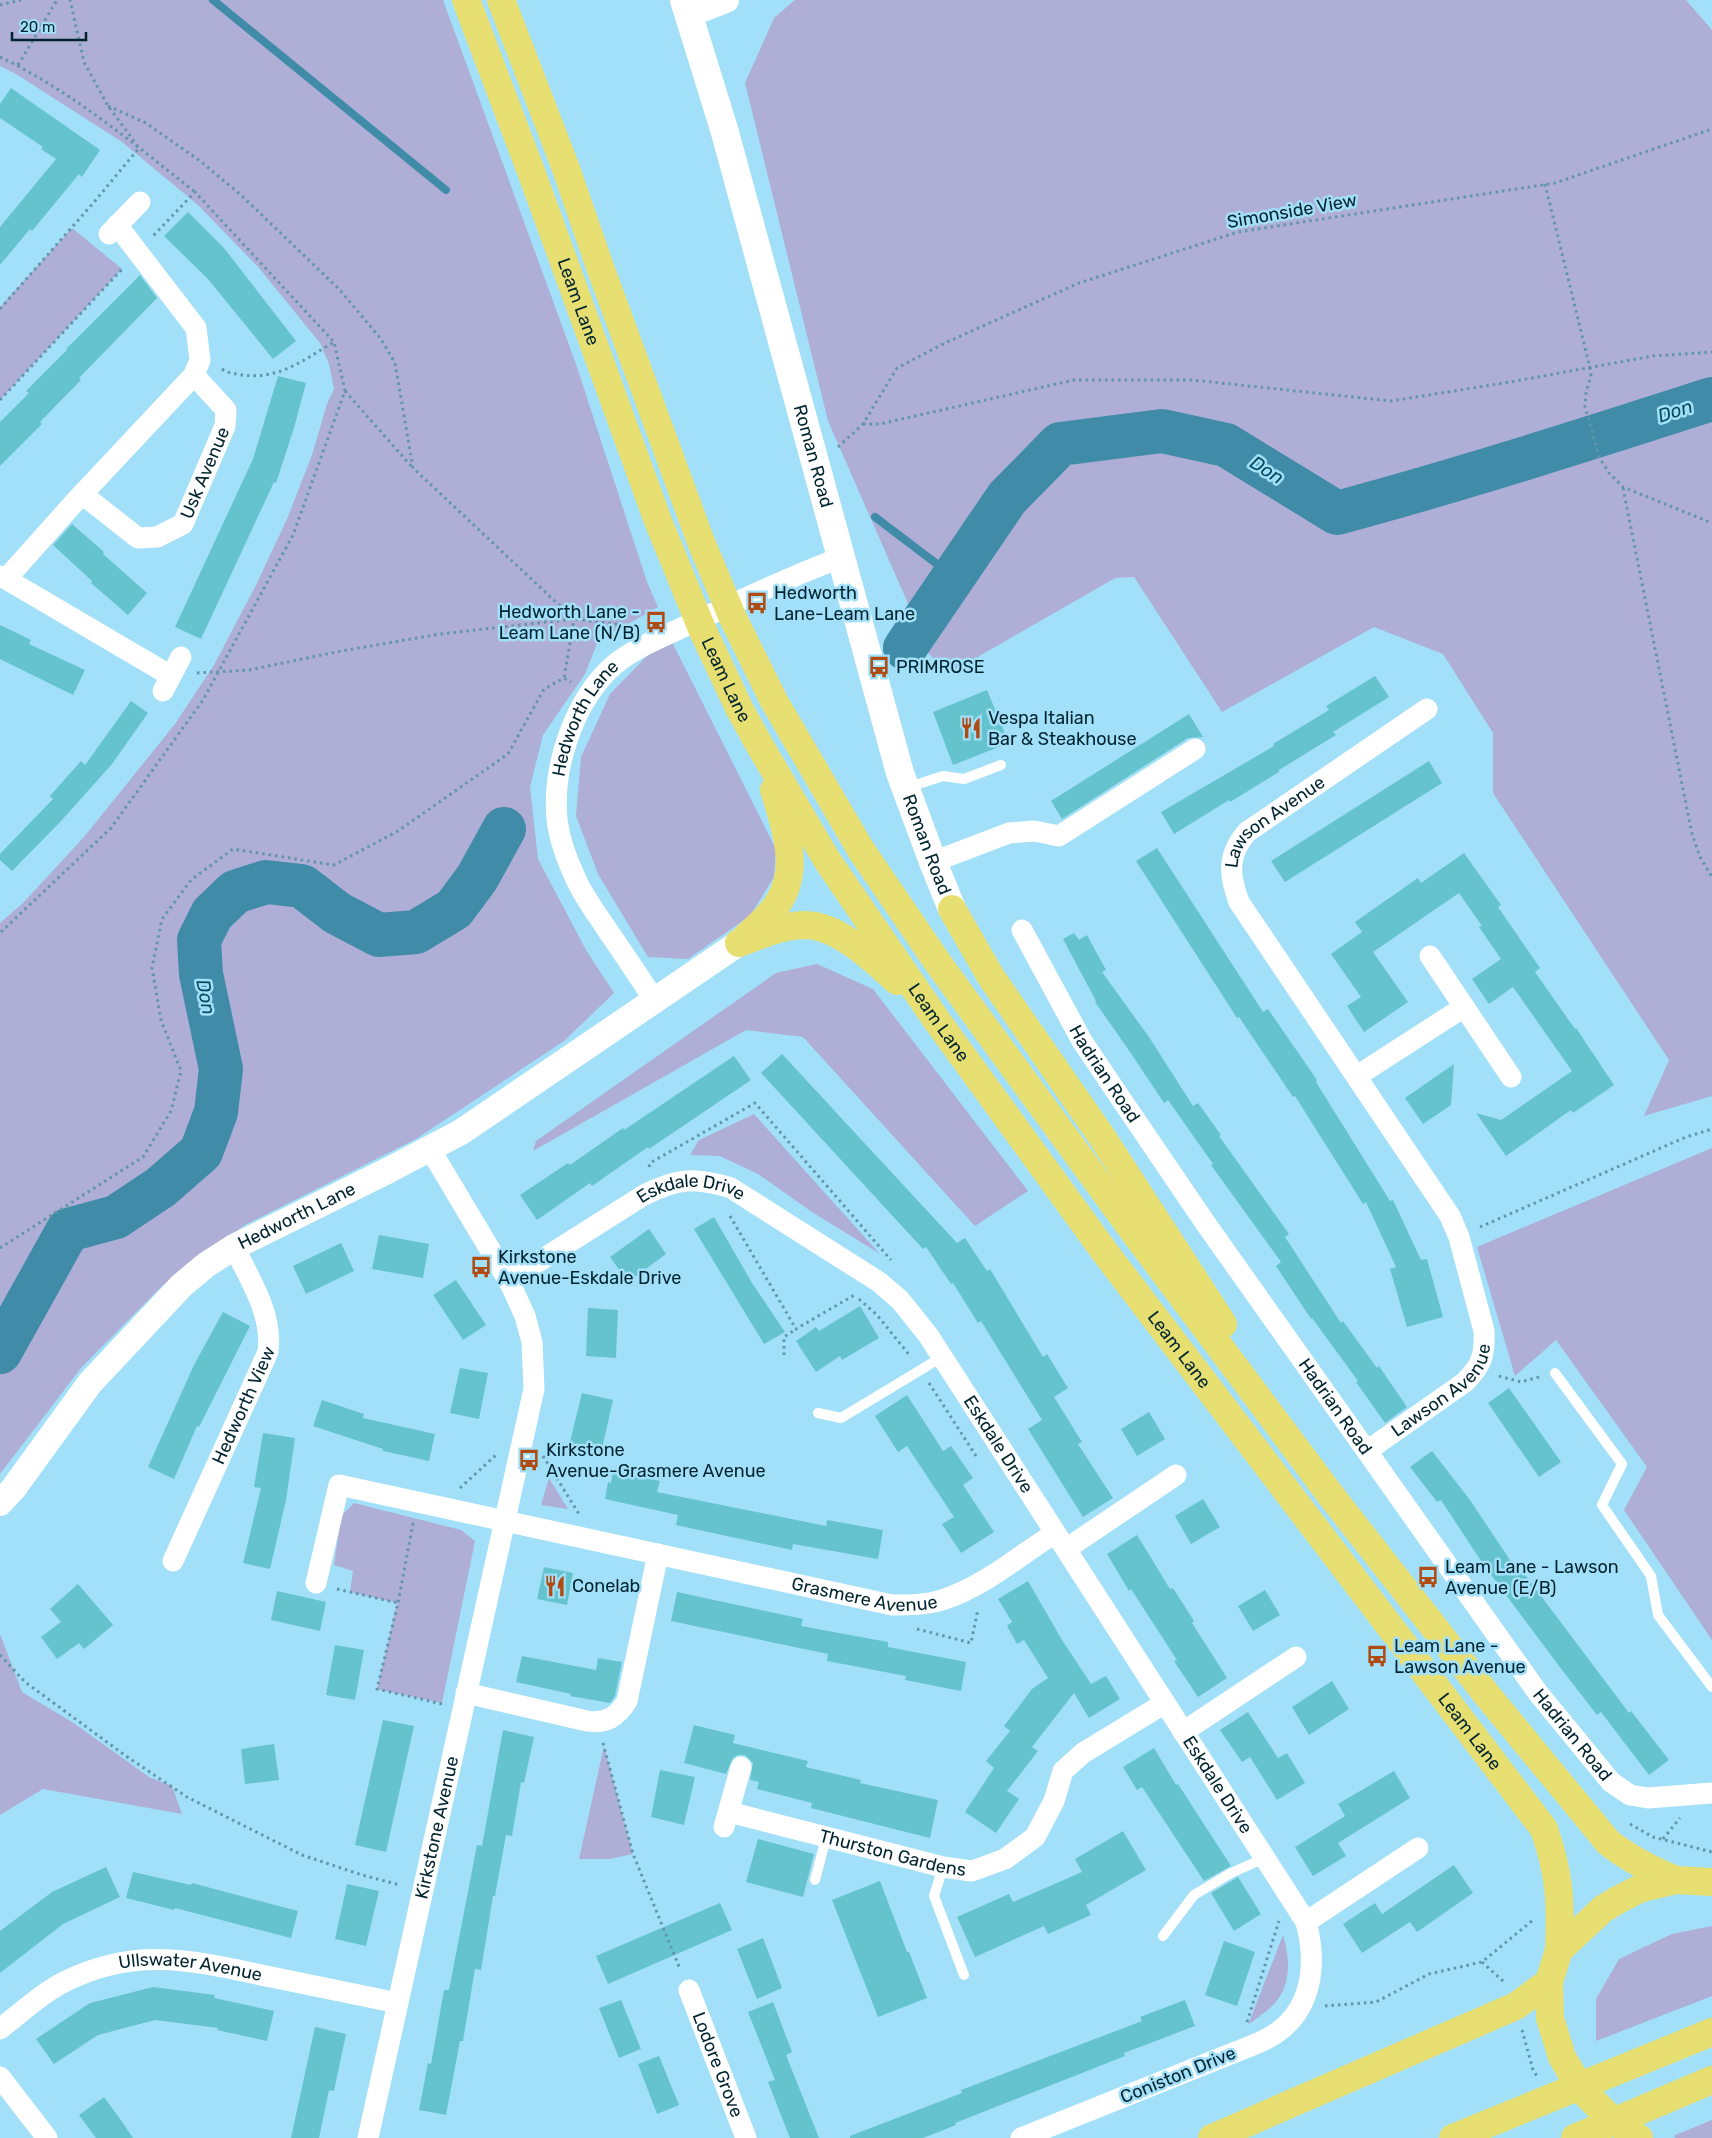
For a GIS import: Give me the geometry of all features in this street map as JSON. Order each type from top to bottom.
[{"type":"highway","name":"Leam Lane","points":[[466,0],[532,174],[672,557],[702,629],[740,710],[760,746],[827,860],[935,1018],[1104,1251],[1544,1830],[1554,1859],[1559,1884],[1559,1950]]},
{"type":"highway","name":"Leam Lane","points":[[502,0],[565,166],[701,542],[732,616],[774,701],[861,850],[938,963],[1131,1228],[1329,1493],[1487,1695],[1608,1842],[1632,1860],[1676,1880]]},
{"type":"highway","points":[[739,943],[778,904],[785,890],[789,872],[788,836],[760,746]]},
{"type":"highway","points":[[952,909],[991,977],[1102,1137],[1176,1249],[1329,1493]]},
{"type":"highway","points":[[739,943],[771,930],[789,926],[808,925],[828,930],[866,953],[935,1018]]},
{"type":"highway","points":[[1639,2138],[1609,2117],[1580,2088],[1562,2057],[1550,2018],[1549,1982],[1559,1950],[1603,1909],[1616,1901],[1639,1889],[1676,1880],[1712,1882]]},
{"type":"highway","points":[[1212,2138],[1516,2006],[1549,1982]]},
{"type":"highway","points":[[1465,2133],[1712,2032]]},
{"type":"highway","points":[[1575,2138],[1712,2080]]},
{"type":"main road","name":"Roman Road","points":[[687,7],[724,128],[905,788],[952,909]]},
{"type":"street","points":[[687,7],[726,0]]},
{"type":"street","points":[[140,202],[113,230],[196,328],[200,360],[194,374],[3,578],[167,683],[181,657]]},
{"type":"street","name":"Usk Avenue","points":[[82,494],[138,538],[157,537],[183,524],[225,426],[226,410],[194,374]]},
{"type":"street","name":"Hedworth Lane","points":[[655,1000],[575,878],[557,821],[560,765],[570,733],[588,694],[614,666],[642,646],[775,583],[842,557]]},
{"type":"street","name":"Lawson Avenue","points":[[1366,1451],[1465,1382],[1476,1371],[1482,1359],[1485,1346],[1484,1331],[1459,1237],[1450,1216],[1239,902],[1233,887],[1232,856],[1238,842],[1246,832],[1427,709]]},
{"type":"street","points":[[933,862],[1009,833],[1034,831],[1059,836],[1195,750]]},
{"type":"street","name":"Hadrian Road","points":[[1022,930],[1082,1041],[1206,1224],[1538,1693],[1611,1782],[1630,1795],[1648,1798],[1712,1793]]},
{"type":"street","name":"Hedworth Lane","points":[[0,1503],[90,1383],[182,1285],[206,1265],[234,1247],[461,1132],[739,943]]},
{"type":"street","points":[[1430,956],[1511,1077]]},
{"type":"street","points":[[1357,1076],[1464,1007]]},
{"type":"street","name":"Kirkstone Avenue","points":[[368,2138],[534,1389],[532,1342],[525,1316],[508,1281],[430,1149]]},
{"type":"street","name":"Eskdale Drive","points":[[508,1281],[644,1195],[665,1184],[688,1180],[710,1182],[731,1188],[879,1282],[900,1300],[915,1317],[942,1357],[1306,1922],[1311,1942],[1310,1983]]},
{"type":"street","name":"Hedworth View","points":[[173,1561],[268,1352],[270,1336],[263,1306],[234,1247]]},
{"type":"street","name":"Grasmere Avenue","points":[[505,1519],[892,1605],[916,1604],[941,1600],[962,1592],[1060,1541],[1176,1475]]},
{"type":"street","points":[[316,1583],[340,1484],[505,1519]]},
{"type":"street","points":[[465,1700],[598,1723],[609,1720],[621,1711],[627,1700],[658,1554]]},
{"type":"street","points":[[1183,1732],[1296,1657]]},
{"type":"street","name":"Thurston Gardens","points":[[741,1767],[726,1820],[826,1838],[943,1867],[972,1870],[1006,1859],[1035,1838],[1054,1801],[1063,1771],[1083,1753],[1165,1703]]},
{"type":"street","points":[[1306,1922],[1418,1848]]},
{"type":"street","name":"Ullswater Avenue","points":[[0,2029],[52,1988],[68,1980],[107,1966],[145,1958],[185,1959],[398,2003]]},
{"type":"street","name":"Coniston Drive","points":[[1021,2138],[1265,2040],[1282,2029],[1299,2008],[1310,1983]]},
{"type":"street","name":"Lodore Grove","points":[[689,1990],[746,2138]]},
{"type":"street","points":[[0,2077],[47,2138]]},
{"type":"lane","points":[[905,788],[944,776],[964,779],[1001,764]]},
{"type":"lane","points":[[818,1413],[841,1418],[942,1357]]},
{"type":"lane","points":[[1555,1373],[1622,1464],[1602,1506],[1651,1576],[1658,1614],[1712,1687]]},
{"type":"lane","points":[[815,1880],[826,1838]]},
{"type":"lane","points":[[1163,1936],[1194,1896],[1231,1874],[1264,1858]]},
{"type":"lane","points":[[943,1867],[934,1896],[964,1975]]},
{"type":"path","points":[[0,5],[21,0]]},
{"type":"path","points":[[18,65],[57,0]]},
{"type":"path","points":[[70,0],[84,62],[108,106],[139,148]]},
{"type":"path","points":[[0,57],[18,65],[95,114],[195,192]]},
{"type":"path","points":[[108,106],[146,123],[200,160],[241,194],[339,289],[380,339],[395,363],[413,468]]},
{"type":"path","name":"Simonside View","points":[[1590,368],[1391,401],[1192,380],[1074,380],[880,424],[863,424],[897,368],[947,342],[1079,283],[1238,232],[1564,180],[1712,129]]},
{"type":"path","points":[[0,309],[139,148]]},
{"type":"path","points":[[1545,184],[1590,368],[1591,376],[1586,392],[1585,407],[1599,457],[1609,473],[1623,487],[1712,523]]},
{"type":"path","points":[[198,348],[225,372],[245,376],[273,375],[300,363],[334,342],[345,391],[413,468],[574,619]]},
{"type":"path","points":[[1590,368],[1653,356],[1712,352]]},
{"type":"path","points":[[0,932],[111,828],[203,700],[293,535],[345,391]]},
{"type":"path","points":[[1623,487],[1692,834],[1700,857],[1712,876]]},
{"type":"path","points":[[564,678],[574,619]]},
{"type":"path","points":[[167,683],[220,671],[249,670],[336,652],[440,634],[574,619],[633,627]]},
{"type":"path","points":[[564,678],[588,694]]},
{"type":"path","points":[[0,1248],[143,1157],[171,1111],[181,1071],[161,1020],[152,968],[162,918],[191,880],[233,849],[334,865],[398,831],[508,754],[544,689],[564,678]]},
{"type":"path","points":[[644,1195],[650,1164],[755,1103],[894,1264],[900,1300]]},
{"type":"path","points":[[1459,1237],[1532,1203],[1686,1137],[1712,1129]]},
{"type":"path","points":[[710,1182],[796,1329]]},
{"type":"path","points":[[784,1355],[784,1337],[879,1282]]},
{"type":"path","points":[[855,1295],[877,1315],[904,1346],[977,1457]]},
{"type":"path","points":[[1476,1371],[1521,1382],[1555,1373]]},
{"type":"path","points":[[441,1506],[525,1428],[596,1540]]},
{"type":"path","points":[[417,1501],[398,1603],[377,1689],[465,1700]]},
{"type":"path","points":[[316,1583],[398,1603]]},
{"type":"path","points":[[0,1655],[25,1682],[126,1756],[186,1797],[302,1855],[362,1875],[423,1891]]},
{"type":"path","points":[[598,1723],[633,1854],[689,1990]]},
{"type":"path","points":[[1663,1839],[1683,1814]]},
{"type":"path","points":[[1608,1842],[1629,1823],[1653,1837],[1712,1852]]},
{"type":"path","points":[[1299,2008],[1376,2002],[1429,1974],[1482,1962],[1532,1922],[1541,1904],[1559,1884]]},
{"type":"path","points":[[1238,2051],[1287,1894]]},
{"type":"path","points":[[1482,1962],[1503,1979]]},
{"type":"shaded area","points":[[0,0],[443,0],[576,364],[647,582],[658,607],[598,641],[585,674],[543,735],[530,787],[538,859],[586,950],[614,993],[564,1041],[416,1139],[245,1225],[163,1285],[81,1368],[0,1474],[0,923],[23,903],[84,837],[175,724],[214,665],[255,587],[287,519],[312,455],[327,404],[334,389],[329,364],[320,343],[259,268],[198,205],[122,142],[16,74],[0,66]]},
{"type":"shaded area","points":[[795,0],[1686,0],[1712,30],[1712,1096],[1644,1116],[1669,1060],[1493,793],[1493,733],[1443,654],[1374,627],[1222,712],[1134,577],[1115,578],[950,673],[907,634],[917,624],[828,421],[745,83],[774,18]]},
{"type":"shaded area","points":[[72,228],[122,269],[0,400],[0,307]]},
{"type":"shaded area","points":[[672,642],[776,849],[774,877],[750,916],[688,959],[648,957],[598,874],[576,816],[581,757],[610,694],[649,654]]},
{"type":"shaded area","points":[[817,964],[873,989],[1028,1191],[975,1226],[803,1037],[746,1030],[533,1151],[536,1141],[776,973]]},
{"type":"shaded area","points":[[754,1114],[880,1254],[812,1212],[758,1174],[720,1156],[690,1155],[699,1140]]},
{"type":"shaded area","points":[[1712,1148],[1712,1640],[1624,1510],[1647,1467],[1556,1340],[1515,1376],[1477,1247]]},
{"type":"shaded area","points":[[549,1478],[568,1509],[541,1505]]},
{"type":"shaded area","points":[[354,1503],[461,1530],[475,1541],[442,1703],[377,1689],[397,1603],[350,1592],[353,1571],[334,1565],[341,1516]]},
{"type":"shaded area","points":[[0,1634],[22,1692],[72,1722],[149,1777],[172,1786],[182,1814],[43,1789],[0,1815]]},
{"type":"shaded area","points":[[604,1746],[633,1854],[609,1859],[579,1859]]},
{"type":"shaded area","points":[[1712,1926],[1712,1996],[1596,2041],[1596,1999],[1619,1959],[1672,1934]]},
{"type":"shaded area","points":[[1283,1935],[1288,1962],[1284,1989],[1273,2005],[1248,2025]]},
{"type":"shaded area","points":[[1712,2120],[1712,2138],[1676,2138],[1673,2136]]},
{"type":"building","points":[[11,88],[100,150],[82,177],[79,174],[32,231],[30,229],[0,265],[0,227],[56,159],[41,149],[43,147],[0,118],[0,104]]},
{"type":"building","points":[[188,212],[224,248],[296,341],[273,359],[208,279],[164,236]]},
{"type":"building","points":[[140,275],[157,298],[79,378],[81,380],[40,422],[42,424],[0,466],[0,422],[29,393],[26,391],[66,349]]},
{"type":"building","points":[[278,376],[306,383],[294,428],[276,483],[274,482],[201,639],[175,627],[253,459]]},
{"type":"building","points":[[72,524],[147,593],[128,615],[91,583],[92,581],[53,545]]},
{"type":"building","points":[[0,625],[31,640],[29,644],[85,670],[73,695],[0,659]]},
{"type":"building","points":[[1375,676],[1389,697],[1333,732],[1336,735],[1279,770],[1279,772],[1174,834],[1161,812],[1274,746],[1273,744],[1329,710],[1326,706]]},
{"type":"building","name":"Vespa Italian Bar & Steakhouse","points":[[987,690],[1009,743],[953,765],[933,712]]},
{"type":"building","points":[[131,701],[148,713],[112,764],[61,821],[12,871],[0,860],[0,854],[53,799],[50,796],[81,761],[85,765]]},
{"type":"building","points":[[1189,714],[1203,737],[1188,738],[1062,819],[1051,801]]},
{"type":"building","points":[[1429,761],[1442,783],[1285,882],[1271,861]]},
{"type":"building","points":[[1157,848],[1263,1012],[1268,1009],[1317,1080],[1316,1082],[1390,1201],[1393,1200],[1421,1260],[1427,1259],[1443,1317],[1407,1327],[1390,1269],[1396,1267],[1366,1202],[1363,1204],[1295,1096],[1293,1097],[1239,1017],[1237,1018],[1136,861]]},
{"type":"building","points":[[1464,853],[1501,905],[1498,907],[1540,968],[1535,972],[1576,1028],[1614,1085],[1573,1113],[1571,1110],[1506,1156],[1476,1113],[1501,1120],[1572,1071],[1513,987],[1489,1004],[1472,979],[1501,959],[1479,927],[1482,926],[1459,893],[1373,952],[1408,1002],[1364,1032],[1347,1006],[1361,997],[1331,954],[1362,932],[1355,922],[1418,878],[1421,883]]},
{"type":"building","points":[[1074,933],[1079,940],[1087,935],[1106,970],[1102,972],[1149,1037],[1193,1106],[1198,1103],[1221,1135],[1219,1136],[1289,1234],[1285,1237],[1341,1323],[1343,1321],[1377,1368],[1379,1366],[1407,1407],[1385,1423],[1356,1382],[1358,1381],[1311,1319],[1276,1266],[1281,1262],[1211,1165],[1213,1164],[1168,1100],[1164,1103],[1095,1002],[1063,939]]},
{"type":"building","points":[[782,1054],[957,1243],[965,1238],[987,1271],[990,1269],[1043,1357],[1047,1354],[1068,1388],[1054,1397],[1082,1442],[1078,1444],[1113,1498],[1083,1517],[1028,1429],[1042,1420],[981,1321],[978,1323],[953,1283],[951,1284],[926,1247],[923,1249],[761,1073]]},
{"type":"building","points":[[734,1056],[751,1080],[592,1186],[590,1183],[537,1220],[520,1195],[568,1163],[570,1165],[623,1128],[624,1130]]},
{"type":"building","points":[[1454,1064],[1451,1105],[1423,1124],[1405,1098]]},
{"type":"building","points":[[714,1217],[752,1283],[785,1332],[764,1344],[694,1229]]},
{"type":"building","points":[[649,1229],[666,1254],[628,1282],[610,1257]]},
{"type":"building","points":[[379,1235],[429,1244],[423,1278],[372,1269]]},
{"type":"building","points":[[341,1243],[354,1271],[306,1294],[293,1266]]},
{"type":"building","points":[[456,1280],[486,1325],[463,1340],[433,1295]]},
{"type":"building","points":[[860,1306],[879,1338],[842,1360],[840,1356],[816,1372],[796,1341],[816,1327],[819,1331]]},
{"type":"building","points":[[588,1308],[618,1310],[616,1358],[586,1356]]},
{"type":"building","points":[[223,1312],[250,1326],[199,1427],[197,1426],[174,1479],[148,1467],[194,1365]]},
{"type":"building","points":[[460,1368],[488,1373],[479,1419],[450,1413]]},
{"type":"building","points":[[1509,1388],[1561,1462],[1539,1477],[1488,1403]]},
{"type":"building","points":[[582,1393],[613,1400],[601,1453],[569,1446]]},
{"type":"building","points":[[907,1395],[943,1451],[951,1446],[973,1478],[963,1485],[994,1532],[961,1553],[942,1524],[954,1517],[907,1446],[898,1452],[875,1416]]},
{"type":"building","points":[[322,1400],[364,1414],[363,1418],[435,1434],[429,1461],[383,1451],[383,1449],[313,1426]]},
{"type":"building","points":[[1149,1412],[1165,1439],[1137,1456],[1121,1429]]},
{"type":"building","points":[[263,1433],[295,1438],[286,1500],[270,1569],[243,1563],[261,1488],[254,1487]]},
{"type":"building","points":[[1432,1451],[1470,1500],[1514,1566],[1517,1564],[1629,1713],[1631,1711],[1669,1760],[1649,1775],[1601,1712],[1597,1715],[1483,1564],[1441,1500],[1437,1502],[1410,1467]]},
{"type":"building","points":[[613,1471],[660,1481],[657,1492],[826,1526],[827,1520],[883,1530],[878,1559],[793,1544],[792,1550],[676,1525],[678,1515],[605,1499],[608,1482],[611,1483]]},
{"type":"building","points":[[1203,1499],[1220,1527],[1191,1544],[1175,1516]]},
{"type":"building","points":[[1137,1535],[1170,1589],[1173,1588],[1194,1621],[1192,1623],[1227,1678],[1198,1697],[1174,1661],[1177,1660],[1131,1589],[1129,1591],[1107,1554]]},
{"type":"building","points":[[544,1567],[573,1573],[567,1605],[537,1599]]},
{"type":"building","points":[[1028,1581],[1062,1640],[1091,1684],[1106,1676],[1120,1699],[1089,1718],[1074,1693],[1032,1747],[1038,1751],[1007,1791],[1019,1799],[996,1833],[965,1812],[994,1768],[986,1761],[1010,1731],[1004,1726],[1032,1689],[1048,1678],[1024,1640],[1017,1644],[1007,1626],[1012,1622],[998,1599]]},
{"type":"building","points":[[78,1584],[113,1625],[84,1649],[79,1643],[57,1659],[41,1637],[61,1622],[50,1609]]},
{"type":"building","points":[[1265,1590],[1280,1615],[1253,1631],[1238,1606]]},
{"type":"building","points":[[277,1591],[326,1602],[320,1631],[271,1620]]},
{"type":"building","points":[[677,1592],[803,1619],[801,1626],[888,1642],[888,1647],[966,1662],[961,1691],[905,1680],[906,1676],[827,1661],[828,1654],[671,1621]]},
{"type":"building","points":[[335,1645],[364,1650],[355,1700],[326,1695]]},
{"type":"building","points":[[522,1656],[596,1670],[598,1658],[622,1662],[615,1696],[610,1703],[570,1696],[571,1694],[516,1682]]},
{"type":"building","points":[[1332,1681],[1349,1709],[1309,1735],[1292,1707]]},
{"type":"building","points":[[1248,1712],[1278,1758],[1287,1753],[1305,1783],[1277,1800],[1250,1757],[1242,1762],[1220,1730]]},
{"type":"building","points":[[383,1720],[414,1726],[386,1852],[355,1845]]},
{"type":"building","points":[[694,1725],[735,1735],[733,1743],[808,1761],[806,1767],[861,1780],[860,1783],[938,1800],[930,1838],[811,1808],[812,1803],[757,1789],[759,1782],[750,1780],[753,1763],[745,1755],[738,1755],[733,1758],[726,1774],[684,1763]]},
{"type":"building","points":[[503,1730],[534,1737],[524,1783],[521,1782],[512,1836],[506,1835],[495,1896],[493,1896],[481,1970],[475,1969],[463,2041],[460,2041],[446,2115],[419,2110],[428,2063],[431,2064],[444,1990],[449,1990],[477,1845],[482,1846]]},
{"type":"building","points":[[274,1744],[279,1780],[245,1784],[241,1749]]},
{"type":"building","points":[[1154,1748],[1176,1785],[1178,1784],[1231,1866],[1204,1881],[1142,1787],[1137,1790],[1123,1767]]},
{"type":"building","points":[[660,1770],[695,1777],[684,1825],[651,1817]]},
{"type":"building","points":[[1394,1771],[1410,1798],[1338,1843],[1346,1856],[1313,1876],[1295,1847],[1345,1816],[1338,1804]]},
{"type":"building","points":[[1123,1831],[1146,1870],[1086,1905],[1091,1915],[1048,1934],[1044,1926],[975,1957],[957,1917],[1009,1894],[1013,1902],[1082,1872],[1075,1859]]},
{"type":"building","points":[[758,1839],[814,1854],[803,1897],[746,1882]]},
{"type":"building","points":[[1454,1865],[1473,1893],[1417,1932],[1410,1922],[1362,1953],[1343,1924],[1375,1903],[1382,1914]]},
{"type":"building","points":[[106,1867],[120,1897],[63,1924],[0,1973],[0,1931],[52,1892]]},
{"type":"building","points":[[133,1872],[191,1885],[192,1883],[298,1911],[291,1938],[175,1908],[174,1910],[126,1898]]},
{"type":"building","points":[[1238,1877],[1261,1914],[1234,1931],[1211,1893]]},
{"type":"building","points":[[880,1881],[927,1998],[878,2017],[832,1900]]},
{"type":"building","points":[[347,1884],[379,1891],[366,1946],[335,1939]]},
{"type":"building","points":[[720,1903],[732,1930],[608,1984],[596,1956]]},
{"type":"building","points":[[763,1938],[782,1988],[757,1999],[737,1949]]},
{"type":"building","points":[[1224,1941],[1255,1952],[1237,2006],[1205,1995]]},
{"type":"building","points":[[153,1987],[215,1995],[214,1998],[274,2011],[267,2041],[217,2030],[218,2028],[155,2020],[98,2035],[54,2064],[36,2039],[90,2003]]},
{"type":"building","points":[[621,2000],[641,2049],[619,2058],[599,2008]]},
{"type":"building","points":[[1185,2000],[1195,2026],[1124,2053],[1125,2056],[955,2123],[956,2125],[923,2138],[850,2138],[850,2136],[962,2093],[961,2090],[1142,2021],[1140,2017]]},
{"type":"building","points":[[773,2002],[792,2052],[786,2055],[819,2138],[790,2138],[768,2082],[775,2080],[748,2012]]},
{"type":"building","points":[[315,2027],[346,2034],[334,2091],[329,2090],[319,2138],[291,2138]]},
{"type":"building","points":[[659,2056],[679,2105],[657,2114],[638,2064]]},
{"type":"building","points":[[104,2097],[133,2138],[96,2138],[79,2115]]},
{"type":"waterway","points":[[213,0],[446,190]]},
{"type":"waterway","name":"Don","points":[[905,648],[1007,498],[1060,444],[1162,431],[1226,445],[1337,513],[1478,473],[1712,399]]},
{"type":"waterway","points":[[875,517],[954,577]]},
{"type":"waterway","name":"Don","points":[[0,1352],[68,1230],[116,1217],[161,1187],[201,1152],[216,1112],[221,1069],[201,974],[199,940],[212,914],[235,892],[266,882],[302,886],[337,913],[379,935],[416,932],[454,909],[477,878],[504,829]]},
{"type":"place","name":"Hedworth Lane-Leam Lane","points":[[757,603]]},
{"type":"place","name":"Hedworth Lane - Leam Lane (N/B)","points":[[656,622]]},
{"type":"place","name":"PRIMROSE","points":[[879,667]]},
{"type":"place","name":"Vespa Italian Bar & Steakhouse","points":[[971,728]]},
{"type":"place","name":"Kirkstone Avenue-Eskdale Drive","points":[[481,1267]]},
{"type":"place","name":"Kirkstone Avenue-Grasmere Avenue","points":[[529,1460]]},
{"type":"place","name":"Leam Lane - Lawson Avenue (E/B)","points":[[1428,1577]]},
{"type":"place","name":"Conelab","points":[[555,1586]]},
{"type":"place","name":"Leam Lane - Lawson Avenue","points":[[1377,1656]]}]
